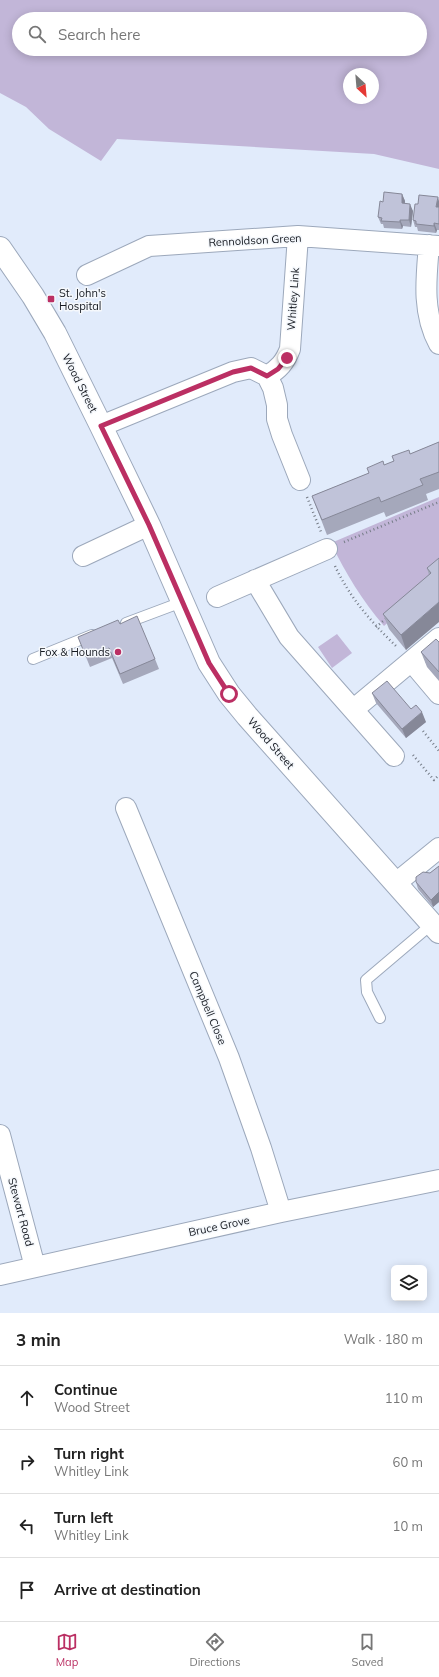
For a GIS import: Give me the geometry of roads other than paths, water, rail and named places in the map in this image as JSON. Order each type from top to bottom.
[{"type":"main road","name":"Wood Street","points":[[0,248],[37,302],[101,426],[149,525],[209,663],[229,694],[435,928]]},
{"type":"street","name":"Rennoldson Green","points":[[87,275],[148,246],[298,236],[434,246],[426,289],[426,309],[432,332],[439,344]]},
{"type":"street","name":"Whitley Link","points":[[267,376],[278,369],[287,358],[290,349],[298,236]]},
{"type":"street","points":[[101,426],[233,372],[251,368],[267,376],[273,388],[280,430],[300,480]]},
{"type":"street","points":[[84,556],[149,525]]},
{"type":"street","points":[[217,598],[327,549]]},
{"type":"street","points":[[255,580],[289,637],[354,709],[402,753]]},
{"type":"street","points":[[354,709],[439,638]]},
{"type":"street","points":[[412,662],[439,694]]},
{"type":"street","name":"Campbell Close","points":[[126,808],[229,1058],[261,1148],[281,1212]]},
{"type":"street","points":[[396,884],[439,848]]},
{"type":"street","name":"Stewart Road","points":[[0,1135],[35,1267]]},
{"type":"street","name":"Bruce Grove","points":[[0,1275],[281,1212],[439,1180]]},
{"type":"lane","points":[[116,627],[182,602]]},
{"type":"lane","points":[[33,659],[101,632]]},
{"type":"lane","points":[[380,1018],[367,992],[366,980],[435,928]]},
{"type":"place","name":"St. John's Hospital","points":[[51,299]]},
{"type":"place","name":"Fox & Hounds","points":[[118,652]]}]
